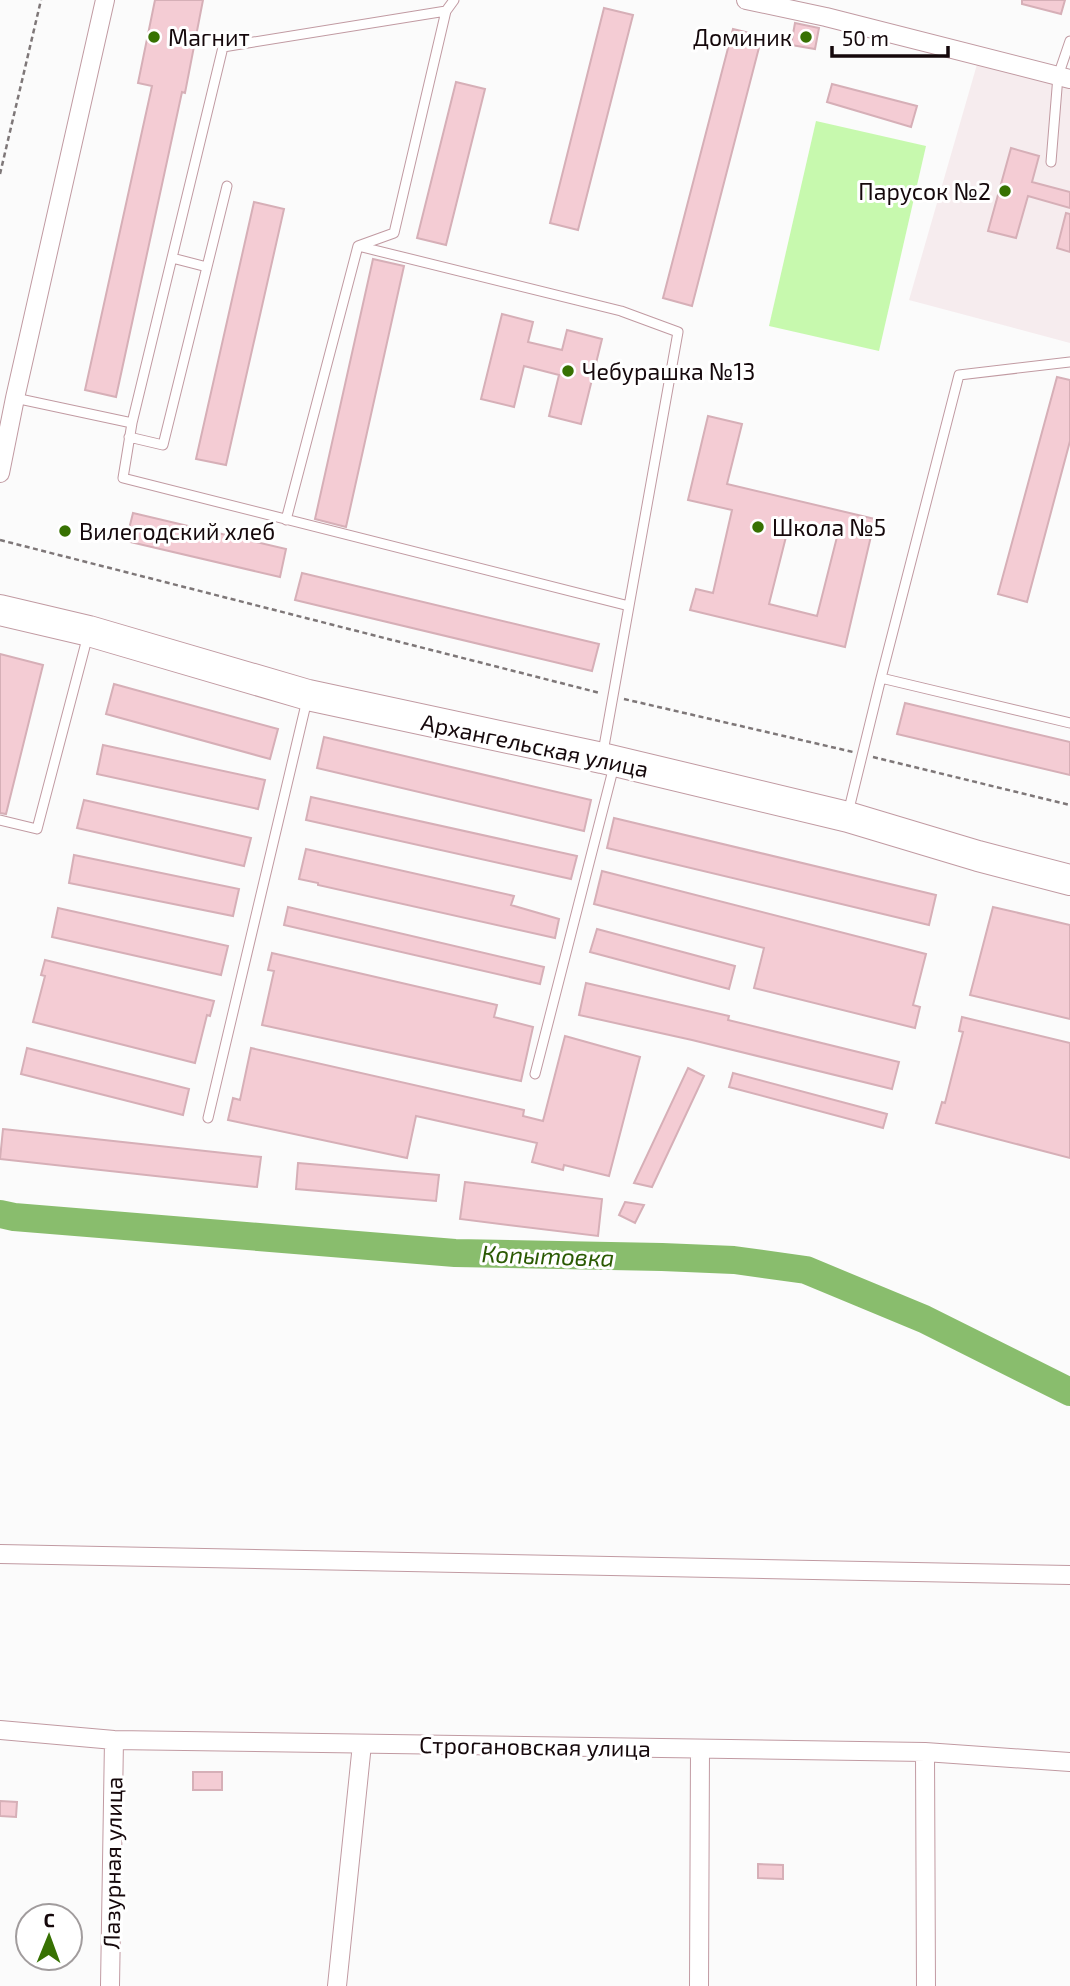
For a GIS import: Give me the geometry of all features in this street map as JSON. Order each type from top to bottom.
[{"type":"main road","name":"Архангельская улица","points":[[0,610],[89,631],[308,695],[608,759],[848,817],[1070,880]]},
{"type":"street","points":[[0,473],[105,0]]},
{"type":"street","points":[[746,0],[826,17],[1064,77]]},
{"type":"street","points":[[0,1554],[1070,1575]]},
{"type":"street","name":"Строгановская улица","points":[[0,1730],[114,1741],[925,1752],[1070,1762]]},
{"type":"street","name":"Лазурная улица","points":[[110,1986],[114,1741]]},
{"type":"street","points":[[337,1986],[362,1744]]},
{"type":"street","points":[[699,1986],[700,1749]]},
{"type":"street","points":[[925,1752],[926,1986]]},
{"type":"lane","points":[[358,246],[394,233],[446,11],[454,0]]},
{"type":"lane","points":[[446,11],[222,47],[132,423],[123,478],[629,606]]},
{"type":"lane","points":[[1051,162],[1070,41]]},
{"type":"lane","points":[[129,437],[163,445],[227,186]]},
{"type":"lane","points":[[286,520],[358,246]]},
{"type":"lane","points":[[358,246],[599,305],[678,332],[613,696],[608,759],[535,1074]]},
{"type":"lane","points":[[172,258],[207,267]]},
{"type":"lane","points":[[848,817],[881,678],[960,375],[1070,362]]},
{"type":"lane","points":[[15,398],[132,423]]},
{"type":"lane","points":[[0,820],[37,829],[89,631]]},
{"type":"lane","points":[[881,678],[1070,723]]},
{"type":"lane","points":[[208,1118],[308,695]]},
{"type":"path","points":[[0,174],[41,0]]},
{"type":"path","points":[[0,540],[613,696],[1070,805]]},
{"type":"shaded area","name":"Парусок №2","points":[[980,54],[1070,81],[1070,343],[909,300]]},
{"type":"green space","points":[[816,121],[926,146],[879,351],[769,326]]},
{"type":"building","points":[[155,0],[203,0],[185,93],[182,92],[116,397],[85,390],[152,86],[138,83]]},
{"type":"building","points":[[1022,0],[1065,0],[1061,14],[1022,4]]},
{"type":"building","points":[[604,8],[633,15],[578,230],[550,223]]},
{"type":"building","points":[[795,23],[819,28],[815,49],[791,45]]},
{"type":"building","points":[[733,29],[762,36],[692,306],[663,298]]},
{"type":"building","points":[[456,82],[485,89],[446,245],[417,238]]},
{"type":"building","points":[[832,84],[917,106],[911,127],[827,102]]},
{"type":"building","points":[[1011,148],[1039,156],[1032,182],[1070,192],[1070,208],[1028,196],[1016,238],[988,231]]},
{"type":"building","points":[[254,202],[284,209],[226,465],[196,459]]},
{"type":"building","points":[[1066,213],[1070,214],[1070,252],[1057,248]]},
{"type":"building","points":[[373,259],[404,266],[346,527],[315,519]]},
{"type":"building","name":"Чебурашка №13","points":[[502,314],[533,322],[528,342],[562,350],[567,330],[602,339],[581,424],[549,416],[559,375],[524,366],[514,407],[481,399]]},
{"type":"building","points":[[1057,377],[1070,380],[1070,441],[1027,602],[998,594]]},
{"type":"building","name":"Школа №5","points":[[708,416],[742,424],[727,484],[875,519],[845,647],[690,610],[696,589],[713,593],[732,510],[688,500]],"holes":[[[790,521],[838,533],[817,616],[769,604]]]},
{"type":"building","points":[[133,513],[286,549],[280,577],[126,541]]},
{"type":"building","points":[[302,573],[599,644],[592,671],[295,600]]},
{"type":"building","points":[[0,654],[43,665],[6,814],[0,813]]},
{"type":"building","points":[[114,684],[278,729],[270,759],[106,714]]},
{"type":"building","points":[[905,703],[1070,742],[1070,775],[897,734]]},
{"type":"building","points":[[324,737],[591,800],[584,831],[317,768]]},
{"type":"building","points":[[103,745],[265,780],[258,809],[97,774]]},
{"type":"building","points":[[311,797],[577,856],[571,879],[306,820]]},
{"type":"building","points":[[84,800],[251,838],[244,866],[77,828]]},
{"type":"building","points":[[614,818],[936,895],[929,925],[607,848]]},
{"type":"building","points":[[306,849],[514,896],[511,905],[559,919],[555,938],[299,879]]},
{"type":"building","points":[[74,855],[239,889],[233,916],[69,883]]},
{"type":"building","points":[[602,871],[926,954],[913,1005],[920,1007],[915,1028],[754,988],[764,948],[594,904]]},
{"type":"building","points":[[288,907],[544,967],[540,984],[284,925]]},
{"type":"building","points":[[993,907],[1070,925],[1070,1019],[970,995]]},
{"type":"building","points":[[58,908],[228,946],[221,975],[52,937]]},
{"type":"building","points":[[597,929],[735,966],[729,989],[590,952]]},
{"type":"building","points":[[272,953],[497,1005],[494,1017],[533,1027],[521,1081],[262,1025],[274,971],[268,970]]},
{"type":"building","points":[[45,960],[214,1001],[210,1016],[207,1015],[195,1063],[33,1022],[45,976],[41,975]]},
{"type":"building","points":[[586,983],[729,1016],[728,1020],[899,1062],[892,1089],[579,1015]]},
{"type":"building","points":[[962,1017],[1070,1043],[1070,1158],[936,1123],[942,1102],[945,1103],[963,1032],[959,1031]]},
{"type":"building","points":[[565,1036],[640,1057],[609,1176],[564,1165],[563,1170],[532,1162],[537,1143],[416,1116],[407,1158],[228,1120],[233,1098],[240,1100],[251,1048],[524,1110],[523,1116],[543,1121]]},
{"type":"building","points":[[27,1048],[189,1089],[183,1115],[21,1074]]},
{"type":"building","points":[[688,1068],[704,1076],[652,1187],[634,1183]]},
{"type":"building","points":[[733,1073],[887,1114],[883,1128],[729,1087]]},
{"type":"building","points":[[3,1129],[261,1157],[257,1187],[0,1159]]},
{"type":"building","points":[[298,1163],[439,1175],[436,1201],[296,1189]]},
{"type":"building","points":[[465,1182],[602,1199],[598,1236],[460,1219]]},
{"type":"building","points":[[625,1202],[644,1205],[635,1223],[619,1215]]},
{"type":"building","points":[[193,1772],[222,1772],[222,1790],[193,1790]]},
{"type":"building","points":[[0,1801],[17,1802],[16,1817],[0,1816]]},
{"type":"building","points":[[758,1864],[783,1865],[783,1879],[758,1878]]},
{"type":"waterway","name":"Копытовка","points":[[0,1214],[455,1253],[734,1260],[806,1270],[924,1319],[1070,1392]]},
{"type":"place","name":"Магнит","points":[[154,37]]},
{"type":"place","name":"Доминик","points":[[806,37]]},
{"type":"place","name":"Парусок №2","points":[[1005,191]]},
{"type":"place","name":"Чебурашка №13","points":[[568,371]]},
{"type":"place","name":"Школа №5","points":[[758,527]]},
{"type":"place","name":"Вилегодский хлеб","points":[[65,531]]}]
